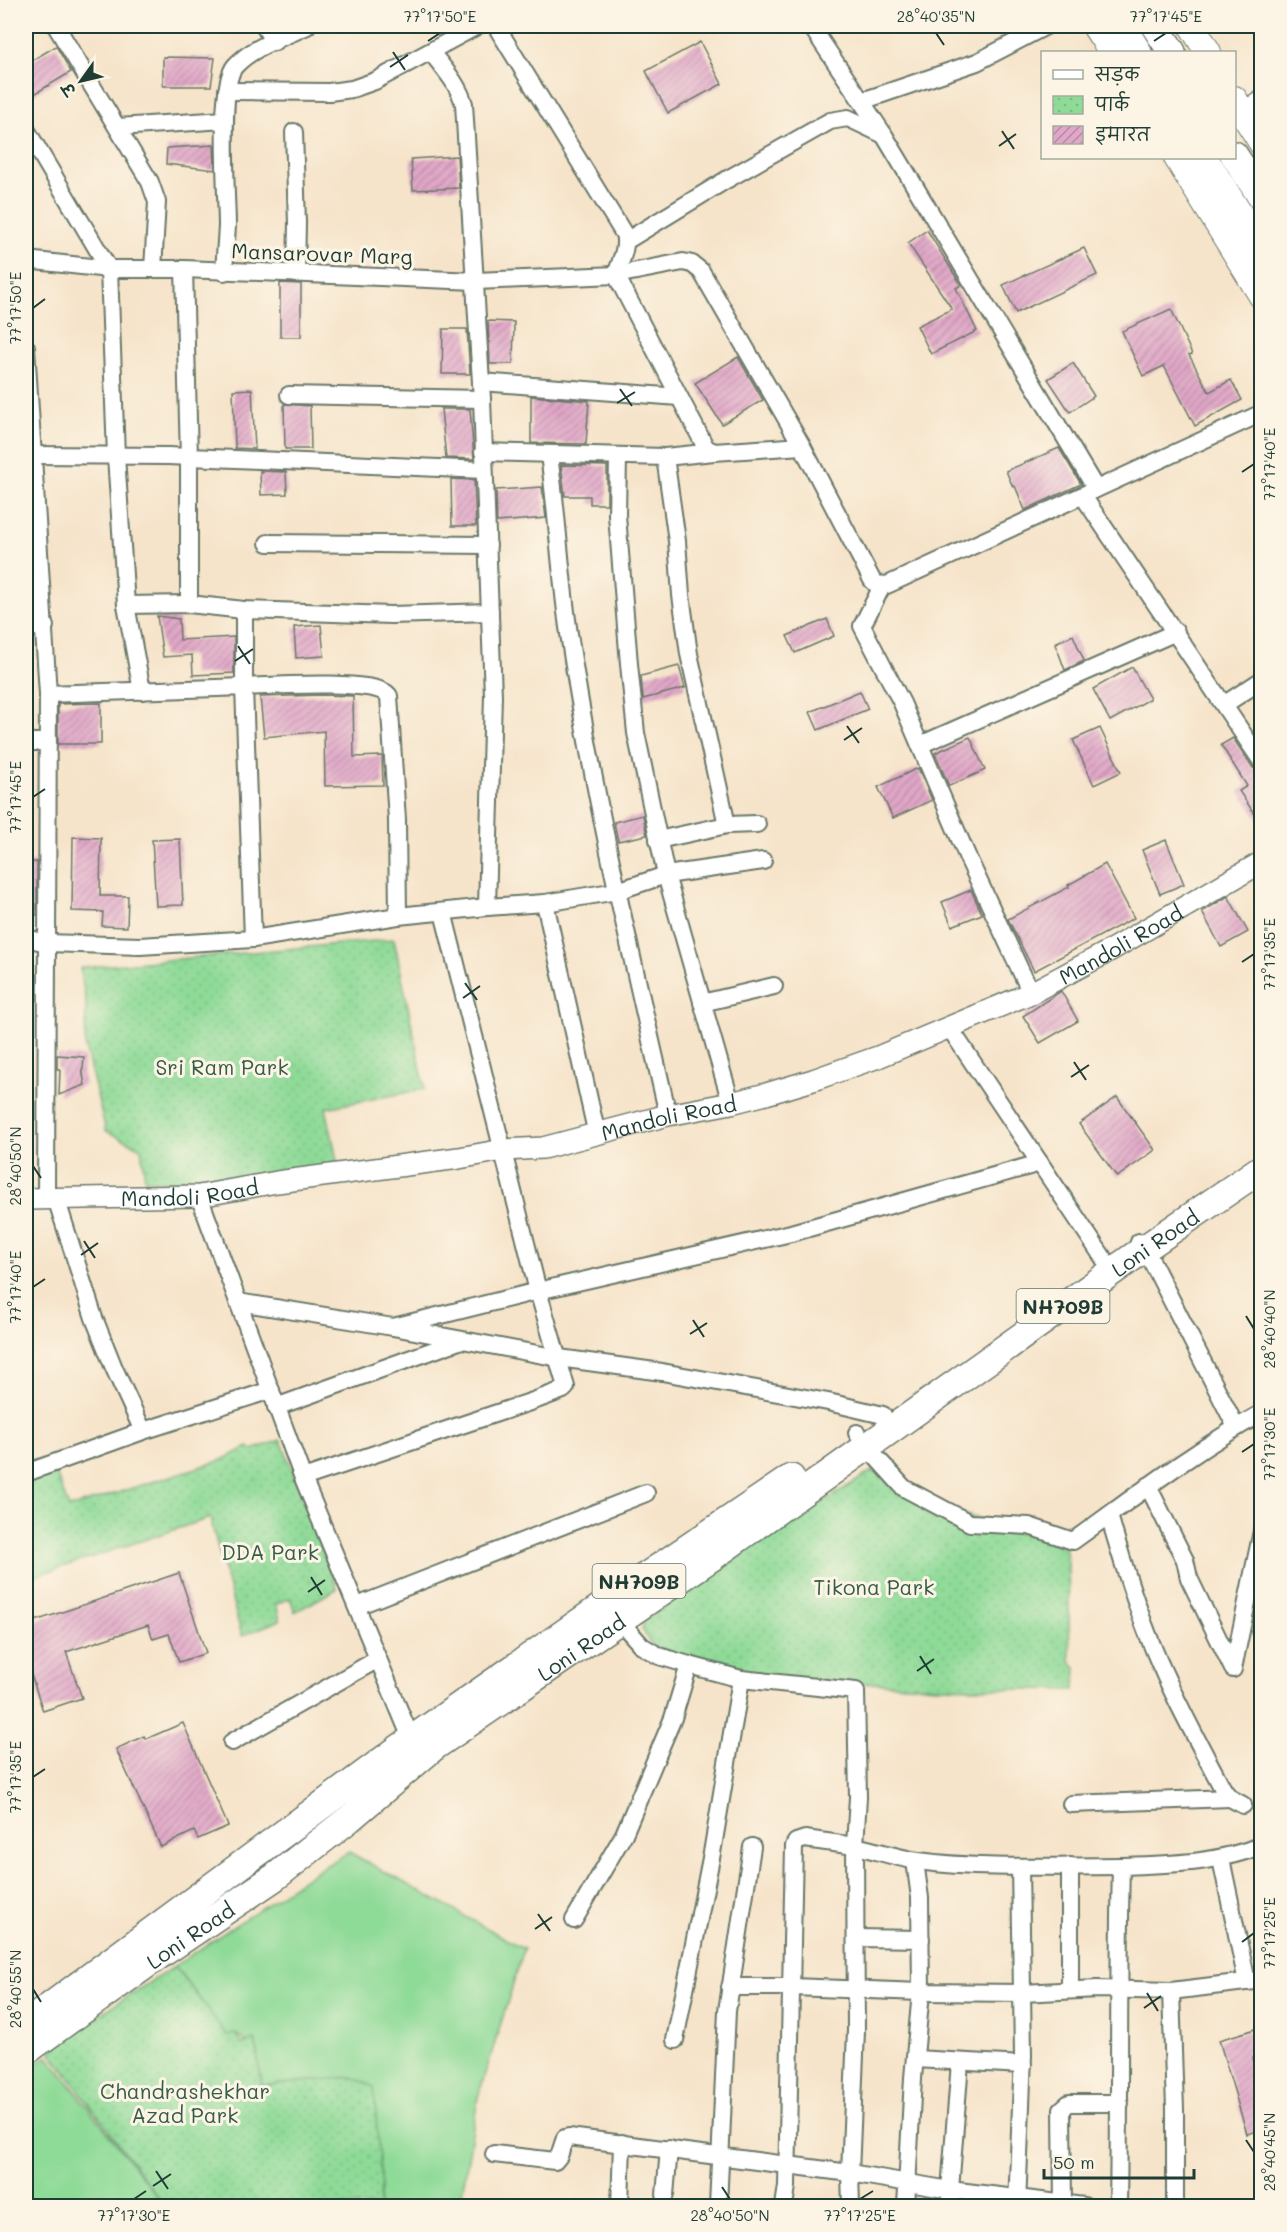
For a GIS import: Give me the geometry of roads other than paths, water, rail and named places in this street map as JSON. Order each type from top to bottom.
[{"type":"highway","points":[[1122,26],[1137,51]]},
{"type":"highway","points":[[1155,26],[1171,51]]},
{"type":"highway","points":[[1236,158],[1262,198]]},
{"type":"highway","points":[[1205,159],[1262,251]]},
{"type":"highway","name":"Loni Road","points":[[416,1750],[435,1746],[619,1620],[861,1440],[1140,1244],[1245,1160],[1262,1150]]},
{"type":"highway","name":"Loni Road","points":[[31,2028],[275,1877],[416,1750],[627,1589],[861,1440],[883,1415],[1104,1259],[1140,1244],[1262,1168]]},
{"type":"main road","points":[[1095,26],[1111,51]]},
{"type":"main road","points":[[1192,26],[1207,51]]},
{"type":"main road","points":[[1246,103],[1262,143]]},
{"type":"main road","points":[[1178,159],[1262,296]]},
{"type":"street","points":[[56,26],[150,182],[157,202],[153,268]]},
{"type":"street","points":[[264,26],[274,42]]},
{"type":"street","points":[[224,272],[225,120],[228,76],[233,68],[252,53],[307,26]]},
{"type":"street","points":[[227,90],[329,92],[352,89],[375,81],[477,26]]},
{"type":"street","points":[[496,26],[626,241]]},
{"type":"street","points":[[811,26],[884,135],[1089,492],[1176,632],[1262,762]]},
{"type":"street","points":[[862,101],[977,62],[1046,26]]},
{"type":"street","points":[[430,52],[454,82],[461,93],[464,104],[476,281],[493,696],[487,907]]},
{"type":"street","points":[[714,452],[703,445],[616,275],[626,241],[726,180],[830,121],[848,118],[884,135]]},
{"type":"street","points":[[118,127],[225,120]]},
{"type":"street","points":[[26,129],[109,269],[116,456],[126,605],[142,691]]},
{"type":"street","points":[[294,132],[296,274]]},
{"type":"street","name":"Mansarovar Marg","points":[[26,260],[109,269],[184,269],[476,281],[616,275],[683,262],[692,264],[701,271],[802,446],[872,580],[882,586]]},
{"type":"street","points":[[184,269],[189,458],[189,604]]},
{"type":"street","points":[[26,347],[33,455],[31,505],[45,626],[48,694],[43,1198],[114,1368],[143,1431]]},
{"type":"street","points":[[481,382],[679,398]]},
{"type":"street","points":[[289,395],[482,399]]},
{"type":"street","points":[[1031,993],[968,858],[902,703],[862,626],[882,586],[1262,413]]},
{"type":"street","points":[[483,452],[665,457],[802,446]]},
{"type":"street","points":[[33,455],[343,462],[484,470]]},
{"type":"street","points":[[549,455],[568,626],[586,733],[617,891],[668,1115]]},
{"type":"street","points":[[618,457],[617,515],[636,733],[666,875],[731,1103]]},
{"type":"street","points":[[665,457],[689,654],[727,825]]},
{"type":"street","points":[[268,543],[488,545]]},
{"type":"street","points":[[126,605],[189,604],[244,610],[391,615],[490,612]]},
{"type":"street","points":[[244,610],[244,687],[253,939]]},
{"type":"street","points":[[26,627],[45,626]]},
{"type":"street","points":[[920,746],[1176,632]]},
{"type":"street","points":[[1225,704],[1262,680]]},
{"type":"street","points":[[48,694],[329,684],[379,688],[387,692],[391,701],[396,796],[398,916]]},
{"type":"street","points":[[26,742],[48,742]]},
{"type":"street","points":[[658,840],[727,825],[757,824]]},
{"type":"street","points":[[26,938],[47,943],[140,945],[253,939],[398,916],[545,903],[617,891],[666,875],[763,861]]},
{"type":"street","name":"Mandoli Road","points":[[43,1198],[199,1196],[277,1182],[503,1150],[543,1148],[668,1115],[731,1103],[813,1080],[878,1057],[1031,993],[1102,955],[1198,897],[1262,862]]},
{"type":"street","points":[[545,903],[597,1135]]},
{"type":"street","points":[[303,1478],[563,1390],[567,1384],[538,1291],[443,912]]},
{"type":"street","points":[[702,1003],[774,986]]},
{"type":"street","points":[[949,1027],[1104,1259]]},
{"type":"street","points":[[393,1327],[791,1233],[1040,1163]]},
{"type":"street","points":[[199,1196],[303,1478],[416,1750]]},
{"type":"street","points":[[1140,1244],[1152,1262],[1236,1427]]},
{"type":"street","points":[[238,1302],[393,1327],[559,1358],[715,1381],[828,1402],[883,1415]]},
{"type":"street","points":[[276,1407],[460,1340]]},
{"type":"street","points":[[26,1473],[143,1431],[271,1390]]},
{"type":"street","points":[[861,1440],[904,1488],[970,1522],[1029,1526],[1073,1541],[1148,1486],[1236,1427],[1262,1413]]},
{"type":"street","points":[[1148,1486],[1185,1560],[1189,1578],[1233,1669],[1257,1584],[1262,1531]]},
{"type":"street","points":[[357,1606],[646,1493]]},
{"type":"street","points":[[1071,1804],[1236,1802],[1193,1733],[1154,1651],[1124,1567],[1109,1515]]},
{"type":"street","points":[[619,1620],[636,1640],[651,1652],[689,1665],[741,1679],[856,1691],[858,1797],[855,1846],[856,1938],[851,2206]]},
{"type":"street","points":[[232,1742],[378,1659]]},
{"type":"street","points":[[574,1920],[624,1834],[673,1718],[689,1665]]},
{"type":"street","points":[[675,2040],[712,1853],[741,1679]]},
{"type":"street","points":[[784,2206],[792,1987],[794,1846],[796,1842],[805,1839],[855,1846],[915,1861],[1020,1867],[1180,1864],[1221,1859],[1262,1845]]},
{"type":"street","points":[[718,2206],[724,2053],[730,1987],[752,1847]]},
{"type":"street","points":[[730,1987],[1023,1993],[1118,1989],[1171,1991],[1254,1981],[1221,1859]]},
{"type":"street","points":[[906,2206],[921,1992],[920,1898],[915,1861]]},
{"type":"street","points":[[1070,1866],[1070,1990]]},
{"type":"street","points":[[1118,2206],[1120,2103],[1118,1989],[1121,1866]]},
{"type":"street","points":[[1017,2203],[1023,2065],[1020,1867]]},
{"type":"street","points":[[856,1938],[921,1939]]},
{"type":"street","points":[[1171,1991],[1175,2109],[1175,2206]]},
{"type":"street","points":[[915,2060],[1023,2065]]},
{"type":"street","points":[[950,2198],[960,2062]]},
{"type":"street","points":[[1063,2206],[1062,2109],[1069,2103],[1120,2103]]},
{"type":"street","points":[[494,2154],[551,2162],[557,2160],[567,2137],[850,2173],[906,2182],[950,2198],[1084,2206]]},
{"type":"street","points":[[620,2206],[622,2144]]},
{"type":"street","points":[[664,2195],[669,2149]]},
{"type":"park label","name":"Sri Ram Park","points":[[222,1066]]},
{"type":"park label","name":"DDA Park","points":[[270,1551]]},
{"type":"park label","name":"Tikona Park","points":[[874,1586]]},
{"type":"park label","name":"Chandrashekhar Azad Park","points":[[185,2102]]}]
